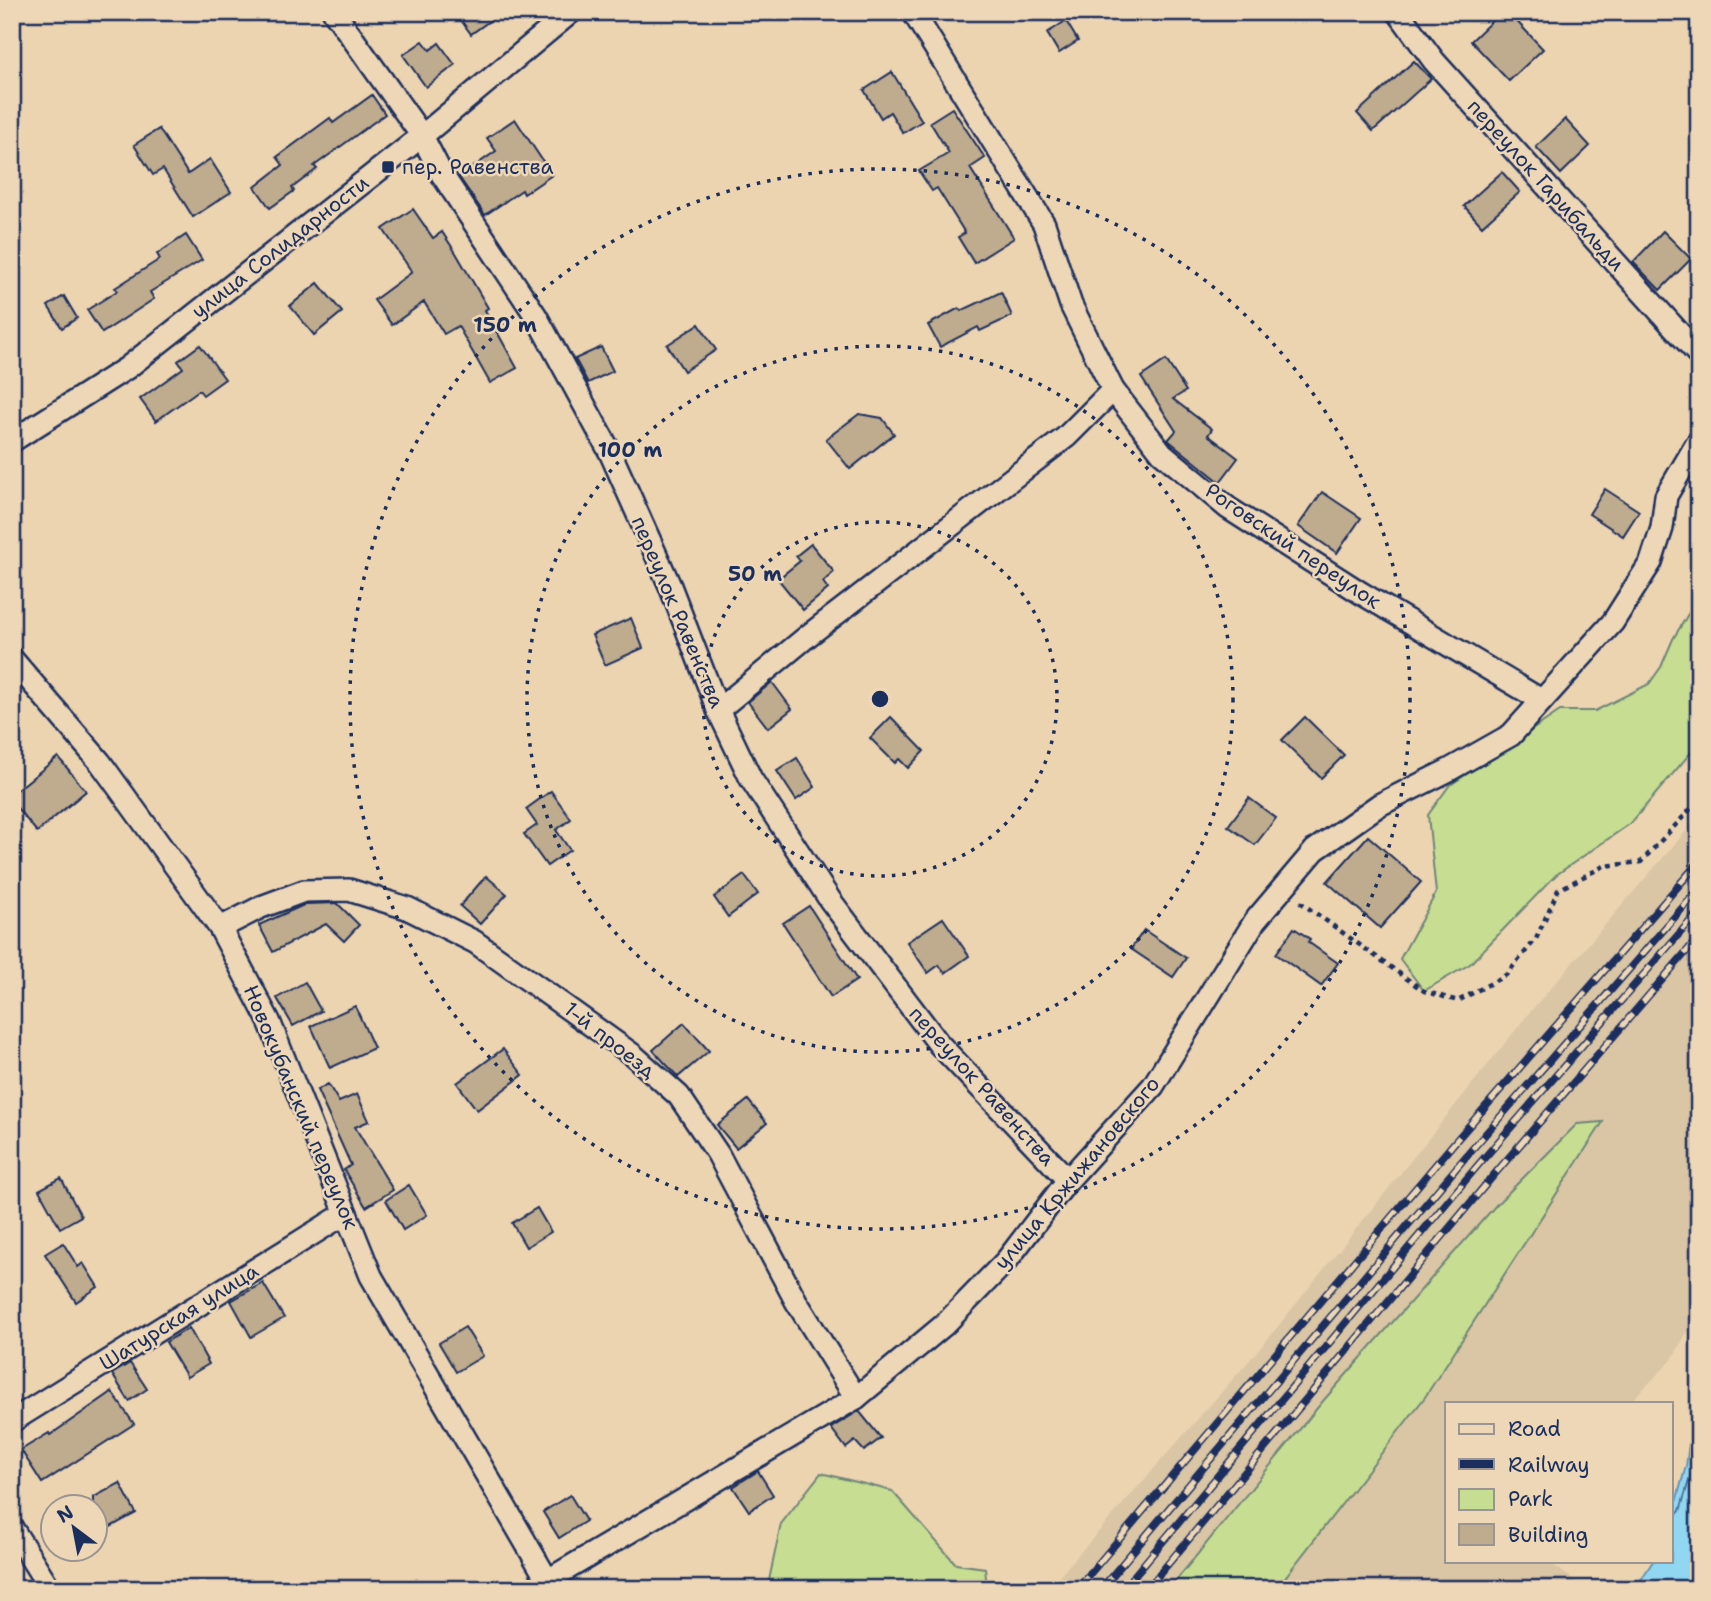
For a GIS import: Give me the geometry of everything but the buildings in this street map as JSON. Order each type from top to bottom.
[{"type":"street","name":"переулок Равенства","points":[[334,12],[422,136],[441,173],[536,316],[610,452],[751,779],[830,900],[939,1044],[1068,1180]]},
{"type":"street","name":"улица Солидарности","points":[[12,441],[127,368],[422,136],[570,12]]},
{"type":"street","name":"Роговский переулок","points":[[913,12],[1044,224],[1071,305],[1114,390],[1162,453],[1228,508],[1361,593],[1541,700]]},
{"type":"street","name":"переулок Гарибальди","points":[[1398,12],[1434,61],[1699,355]]},
{"type":"street","points":[[719,710],[809,635],[1066,437],[1114,390]]},
{"type":"street","name":"улица Кржижановского","points":[[540,1585],[856,1398],[944,1325],[1007,1260],[1068,1180],[1153,1086],[1255,921],[1315,850],[1378,805],[1511,735],[1613,622],[1651,562],[1662,528],[1666,496],[1699,440]]},
{"type":"street","name":"Новокубанский переулок","points":[[12,659],[100,762],[220,928],[270,1021],[371,1276],[540,1585]]},
{"type":"street","name":"1-й проезд","points":[[220,928],[261,906],[304,891],[349,890],[407,908],[475,942],[633,1055],[679,1096],[718,1154],[796,1301],[856,1398]]},
{"type":"street","name":"Шатурская улица","points":[[12,1421],[346,1213]]},
{"type":"street","points":[[12,1528],[39,1584]]},
{"type":"path","points":[[1282,889],[1424,990],[1458,1001],[1506,975],[1536,939],[1558,890],[1604,866],[1641,863],[1699,800]]},
{"type":"shaded area","points":[[1699,816],[1699,1311],[1671,1361],[1630,1402],[1445,1402],[1445,1562],[1549,1562],[1586,1589],[1048,1589],[1263,1345],[1530,1012]]},
{"type":"green space","points":[[1699,596],[1699,743],[1631,823],[1556,875],[1470,964],[1424,991],[1400,959],[1436,893],[1428,815],[1449,786],[1560,711],[1595,711],[1649,684]]},
{"type":"green space","points":[[1603,1122],[1425,1397],[1276,1589],[1169,1589],[1323,1401],[1497,1204],[1577,1124]]},
{"type":"green space","points":[[821,1473],[892,1491],[956,1564],[985,1568],[987,1589],[764,1589],[768,1585],[781,1524]]},
{"type":"water","points":[[1699,1373],[1699,1589],[1635,1589],[1652,1562],[1672,1562],[1672,1516],[1686,1466]]},
{"type":"railway","points":[[1077,1589],[1454,1143],[1699,862]]},
{"type":"railway","points":[[1101,1589],[1468,1154],[1699,889]]},
{"type":"railway","points":[[1123,1589],[1479,1164],[1699,911]]},
{"type":"railway","points":[[1147,1589],[1493,1176],[1699,937]]},
{"type":"place","name":"пер. Равенства","points":[[388,167]]}]
